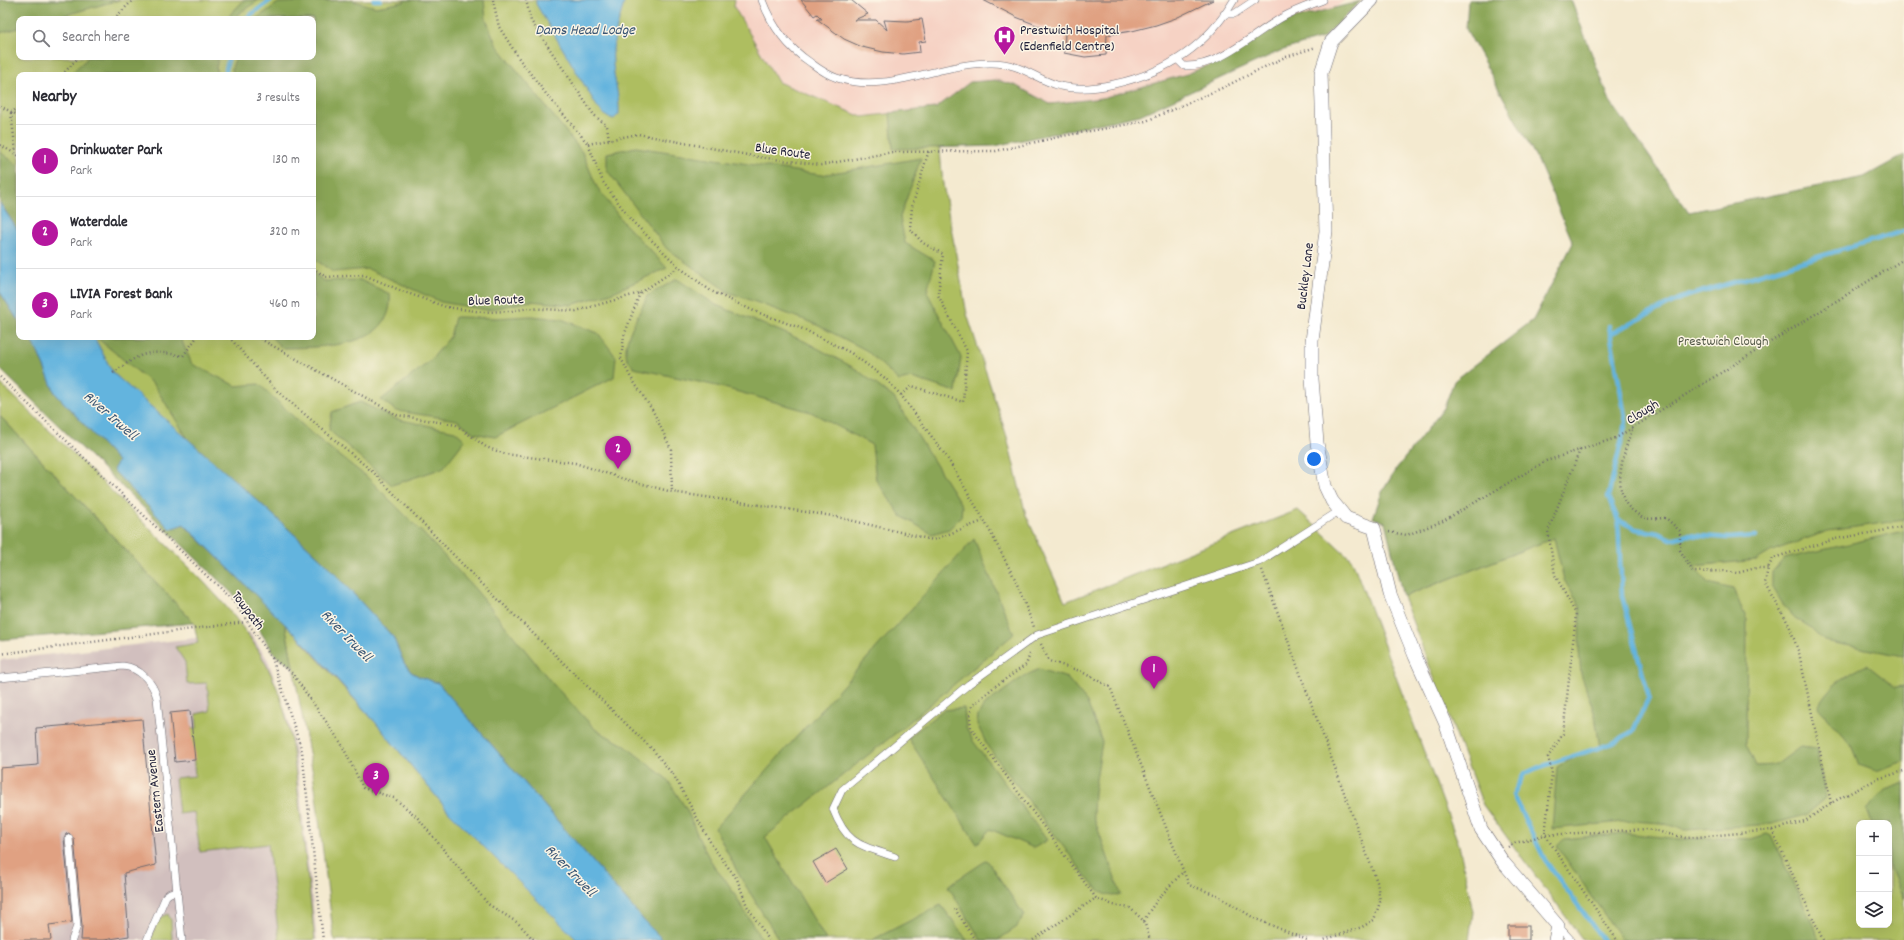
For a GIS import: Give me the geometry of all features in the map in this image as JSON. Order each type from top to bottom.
[{"type":"street","points":[[1331,42],[1372,0]]},
{"type":"street","name":"Buckley Lane","points":[[1331,42],[1321,73],[1326,231],[1312,341],[1312,379],[1320,466],[1325,486],[1332,501],[1339,511]]},
{"type":"street","points":[[1339,511],[1353,522],[1374,528],[1390,594],[1415,656],[1445,722],[1481,829],[1497,853],[1558,926],[1555,940]]},
{"type":"lane","points":[[762,0],[769,17],[780,36],[791,47],[826,73],[846,81],[875,83],[947,68],[992,62],[1023,68],[1048,82],[1062,86],[1083,88],[1104,86],[1146,76],[1178,60],[1200,41],[1224,14],[1234,0]]},
{"type":"lane","points":[[1224,14],[1234,14],[1255,0]]},
{"type":"lane","points":[[1178,60],[1184,66],[1192,66],[1210,61],[1232,51],[1284,16],[1323,0]]},
{"type":"lane","points":[[895,857],[864,847],[851,840],[838,822],[833,809],[842,790],[969,684],[1037,635],[1259,562],[1339,511]]},
{"type":"lane","name":"Eastern Avenue","points":[[0,678],[114,667],[129,667],[150,682],[155,690],[178,891],[182,940]]},
{"type":"lane","points":[[68,838],[77,926],[72,940]]},
{"type":"lane","points":[[147,940],[166,896],[170,893],[178,891]]},
{"type":"lane","points":[[1558,926],[1571,940]]},
{"type":"path","points":[[117,16],[133,0]]},
{"type":"path","points":[[493,0],[499,27],[520,60],[574,130],[588,144],[603,182],[631,220],[679,267],[710,291],[754,311],[803,329],[851,353],[885,378],[901,395],[946,456],[984,520],[1015,579],[1049,661],[1080,671],[1110,687],[1189,885],[1218,895],[1254,918],[1307,940]]},
{"type":"path","points":[[526,0],[531,21],[594,115],[607,126],[609,140]]},
{"type":"path","name":"Blue Route","points":[[588,144],[638,134],[750,156],[822,165],[893,152],[929,150],[996,151],[1063,136],[1146,121],[1222,88],[1283,58],[1331,42]]},
{"type":"path","points":[[65,72],[76,60]]},
{"type":"path","points":[[0,106],[16,115]]},
{"type":"path","points":[[11,113],[16,109]]},
{"type":"path","points":[[11,113],[16,153]]},
{"type":"path","points":[[0,145],[16,153]]},
{"type":"path","points":[[901,395],[912,386],[963,402],[968,351],[938,295],[943,254],[923,243],[910,229],[912,206],[929,150]]},
{"type":"path","name":"Clough","points":[[1374,528],[1408,535],[1443,522],[1546,461],[1616,438],[1904,259]]},
{"type":"path","name":"Blue Route","points":[[316,270],[326,277],[364,274],[402,291],[446,307],[465,311],[510,311],[529,308],[576,311],[640,293],[679,267]]},
{"type":"path","points":[[640,293],[624,336],[621,358],[630,376],[653,410],[671,449],[672,492]]},
{"type":"path","points":[[113,373],[135,356],[159,351],[183,356],[195,340]]},
{"type":"path","points":[[232,340],[276,390],[374,473],[473,575],[653,750],[674,776],[713,847],[737,879],[747,906],[769,940]]},
{"type":"path","points":[[262,340],[397,415],[456,425],[486,447],[505,454],[575,463],[672,492],[833,516],[933,540],[984,520]]},
{"type":"path","name":"Towpath","points":[[0,376],[234,602],[246,622],[272,658],[302,751],[323,940]]},
{"type":"path","points":[[1632,429],[1624,448],[1619,480],[1627,505],[1644,519],[1666,518],[1680,531],[1680,550],[1693,572],[1724,571],[1737,573],[1756,568],[1768,568]]},
{"type":"path","points":[[1580,450],[1548,531],[1555,576],[1576,614],[1563,734],[1548,757],[1552,772],[1545,835],[1617,940]]},
{"type":"path","points":[[1831,803],[1799,653],[1789,625],[1764,583],[1768,568],[1773,558],[1835,539],[1904,527]]},
{"type":"path","points":[[1259,562],[1377,882],[1380,902],[1374,920],[1362,927],[1331,939],[1324,940]]},
{"type":"path","points":[[0,654],[246,622]]},
{"type":"path","points":[[1037,635],[1026,665],[994,687],[972,706],[970,717],[971,728],[1096,898],[1113,905],[1130,908],[1144,921],[1150,940]]},
{"type":"path","points":[[272,658],[292,673],[341,743],[363,788],[394,798],[417,817],[488,904],[518,923],[534,940]]},
{"type":"path","points":[[1497,853],[1515,843],[1545,835],[1648,829],[1686,838],[1772,830],[1805,821],[1831,803],[1878,778],[1904,771]]},
{"type":"path","points":[[1772,830],[1823,940]]},
{"type":"path","points":[[1144,921],[1165,890],[1183,872]]},
{"type":"path","points":[[1033,940],[1096,898]]},
{"type":"path","points":[[955,909],[975,940]]},
{"type":"shaded area","name":"Prestwich Hospital (Edenfield Centre)","points":[[735,0],[1345,0],[1321,19],[1143,104],[936,108],[862,117],[778,82],[734,7]]},
{"type":"shaded area","points":[[249,632],[268,660],[289,722],[295,750],[317,940],[0,940],[0,660]]},
{"type":"green space","points":[[0,0],[735,0],[734,7],[778,82],[862,117],[936,108],[943,184],[967,314],[1007,437],[1026,515],[1065,602],[1298,510],[1352,560],[1459,845],[1473,912],[1469,940],[663,940],[174,428],[113,373],[96,340],[316,340],[316,72],[16,72],[16,227],[0,203]]},
{"type":"green space","points":[[0,0],[119,0],[62,16],[16,16],[16,29],[0,33]]},
{"type":"green space","points":[[244,0],[259,0],[237,16],[229,16]]},
{"type":"green space","points":[[350,0],[376,7],[404,2],[405,0],[484,0],[486,19],[496,44],[582,152],[597,187],[622,221],[667,268],[611,293],[571,305],[531,301],[487,310],[441,302],[368,269],[333,272],[316,260],[316,72],[233,72],[232,68],[235,60],[316,60],[316,16],[260,16],[278,3]]},
{"type":"green space","name":"Prestwich Clough","points":[[1468,0],[1571,0],[1610,101],[1689,212],[1864,177],[1904,155],[1904,520],[1828,531],[1772,551],[1757,560],[1694,566],[1708,583],[1733,589],[1747,620],[1746,744],[1756,766],[1776,765],[1800,747],[1816,749],[1826,798],[1806,815],[1772,824],[1685,830],[1662,823],[1632,821],[1552,829],[1557,767],[1579,755],[1600,749],[1595,715],[1581,674],[1579,650],[1580,606],[1564,580],[1554,538],[1403,597],[1385,522],[1373,518],[1382,492],[1396,469],[1444,408],[1454,381],[1533,320],[1573,243],[1538,161],[1466,29]]},
{"type":"green space","points":[[1361,1],[1323,38],[1280,51],[1140,115],[995,146],[893,149],[890,113],[936,108],[970,82],[995,80],[1015,85],[1050,104],[1102,98],[1187,74],[1231,56],[1285,21]]},
{"type":"green space","points":[[86,60],[218,60],[216,67],[217,72],[72,72]]},
{"type":"green space","points":[[636,147],[821,175],[921,158],[900,217],[905,243],[935,261],[927,292],[961,357],[956,392],[912,378],[899,381],[866,350],[813,323],[728,292],[667,249],[607,170],[607,153]]},
{"type":"green space","points":[[0,152],[16,164],[16,227],[0,203]]},
{"type":"green space","points":[[316,275],[324,281],[360,280],[390,294],[388,312],[381,326],[368,335],[335,345],[282,348],[274,340],[316,340]]},
{"type":"green space","points":[[677,279],[716,305],[804,341],[856,369],[894,398],[962,506],[961,517],[949,529],[932,534],[901,516],[876,480],[872,445],[811,412],[717,386],[634,368],[627,358],[626,351],[632,327],[647,296]]},
{"type":"green space","points":[[0,292],[16,317],[16,340],[30,340],[37,350],[55,393],[118,461],[285,623],[293,667],[276,656],[242,603],[0,369]]},
{"type":"green space","points":[[531,316],[561,319],[598,333],[616,357],[614,377],[495,437],[474,433],[457,420],[397,411],[381,400],[430,361],[450,337],[455,317],[497,318]]},
{"type":"green space","points":[[100,340],[181,340],[192,364],[236,386],[259,384],[312,434],[368,478],[419,529],[475,589],[552,683],[596,730],[624,745],[667,779],[687,810],[700,841],[714,867],[727,882],[762,940],[663,940],[645,922],[438,683],[420,677],[411,672],[404,663],[393,637],[324,562],[258,501],[193,447],[154,385]]},
{"type":"green space","points":[[0,383],[206,584],[239,622],[254,643],[277,688],[290,733],[315,940],[279,940],[268,844],[200,852],[194,812],[179,814],[175,778],[195,776],[191,729],[197,728],[196,714],[210,711],[207,683],[187,684],[185,662],[175,647],[198,643],[194,623],[0,416]]},
{"type":"green space","points":[[360,402],[396,419],[455,431],[465,440],[443,468],[392,485],[329,430],[332,412]]},
{"type":"green space","points":[[0,416],[194,623],[0,640]]},
{"type":"green space","points":[[1904,431],[1904,940],[1583,940],[1483,805],[1403,597],[1690,484]]},
{"type":"green space","points":[[1904,531],[1904,656],[1824,641],[1810,627],[1795,618],[1784,606],[1772,586],[1772,572],[1784,559]]},
{"type":"green space","points":[[974,539],[1014,634],[902,728],[765,837],[826,940],[779,940],[738,873],[715,828]]},
{"type":"green space","points":[[285,623],[376,723],[449,812],[577,940],[334,940],[314,780]]},
{"type":"green space","points":[[1867,665],[1895,687],[1904,686],[1904,761],[1876,771],[1859,765],[1851,745],[1818,707],[1826,693],[1832,687],[1845,677]]},
{"type":"green space","points":[[1039,669],[1067,678],[1087,702],[1102,742],[1094,792],[1093,815],[1121,895],[1112,896],[1105,894],[1091,883],[988,747],[977,724],[978,716],[983,706],[1023,677]]},
{"type":"green space","points":[[964,708],[966,728],[973,741],[1047,840],[1034,848],[990,829],[977,844],[908,738],[943,710]]},
{"type":"green space","points":[[1904,783],[1904,901],[1892,871],[1892,820],[1871,820],[1867,810],[1885,790]]},
{"type":"green space","points":[[1624,833],[1679,839],[1751,839],[1767,834],[1771,836],[1820,940],[1622,940],[1557,846],[1564,839]]},
{"type":"green space","points":[[987,860],[1024,915],[1017,927],[998,940],[981,940],[948,886]]},
{"type":"green space","points":[[941,905],[967,940],[872,940]]},
{"type":"green space","points":[[168,914],[171,920],[172,940],[150,940],[159,918]]},
{"type":"water","name":"Dams Head Lodge","points":[[536,0],[625,0],[613,48],[619,108],[619,114],[614,119],[607,117],[598,108],[536,4]]},
{"type":"water","points":[[0,203],[16,227],[16,317],[0,292]]},
{"type":"water","name":"River Irwell","points":[[30,340],[96,340],[113,373],[258,501],[324,562],[393,637],[404,663],[411,672],[420,677],[438,683],[645,922],[663,940],[577,940],[449,812],[376,723],[311,650],[184,524],[170,529],[113,470],[118,461],[55,393],[37,350]]},
{"type":"building","points":[[801,0],[851,0],[868,14],[854,20],[876,20],[887,30],[884,20],[907,21],[922,19],[926,41],[919,42],[920,52],[903,54],[883,52],[862,47],[844,39],[817,19],[822,19],[817,14],[814,16]]},
{"type":"building","points":[[983,0],[1213,0],[1176,18],[1156,25],[1107,35],[1106,55],[1085,57],[1064,53],[1065,33],[1039,26],[1016,17]]},
{"type":"building","points":[[190,711],[195,760],[175,762],[170,713]]},
{"type":"building","points":[[142,719],[156,865],[124,873],[129,936],[104,940],[81,940],[82,926],[74,838],[69,833],[66,834],[64,838],[72,922],[49,925],[51,940],[0,940],[0,768],[38,765],[36,728]]},
{"type":"building","points":[[836,849],[848,869],[825,883],[813,862]]},
{"type":"building","points":[[1508,926],[1529,926],[1529,940],[1508,940]]},
{"type":"waterway","points":[[249,16],[271,0]]},
{"type":"waterway","points":[[374,0],[380,0]]},
{"type":"waterway","points":[[226,72],[228,60]]},
{"type":"waterway","points":[[1610,334],[1681,298],[1904,231]]},
{"type":"waterway","points":[[1603,940],[1545,860],[1513,795],[1524,774],[1537,768],[1613,743],[1633,731],[1649,697],[1622,596],[1618,520],[1608,497],[1626,422],[1609,326]]},
{"type":"waterway","points":[[1618,520],[1636,529],[1658,533],[1671,539],[1688,535],[1729,538],[1756,536]]},
{"type":"place","name":"Prestwich Hospital (Edenfield Centre)","points":[[1005,56]]},
{"type":"place","name":"Waterdale","points":[[618,469]]},
{"type":"place","name":"Drinkwater Park","points":[[1154,689]]},
{"type":"place","name":"LIVIA Forest Bank","points":[[376,796]]}]
